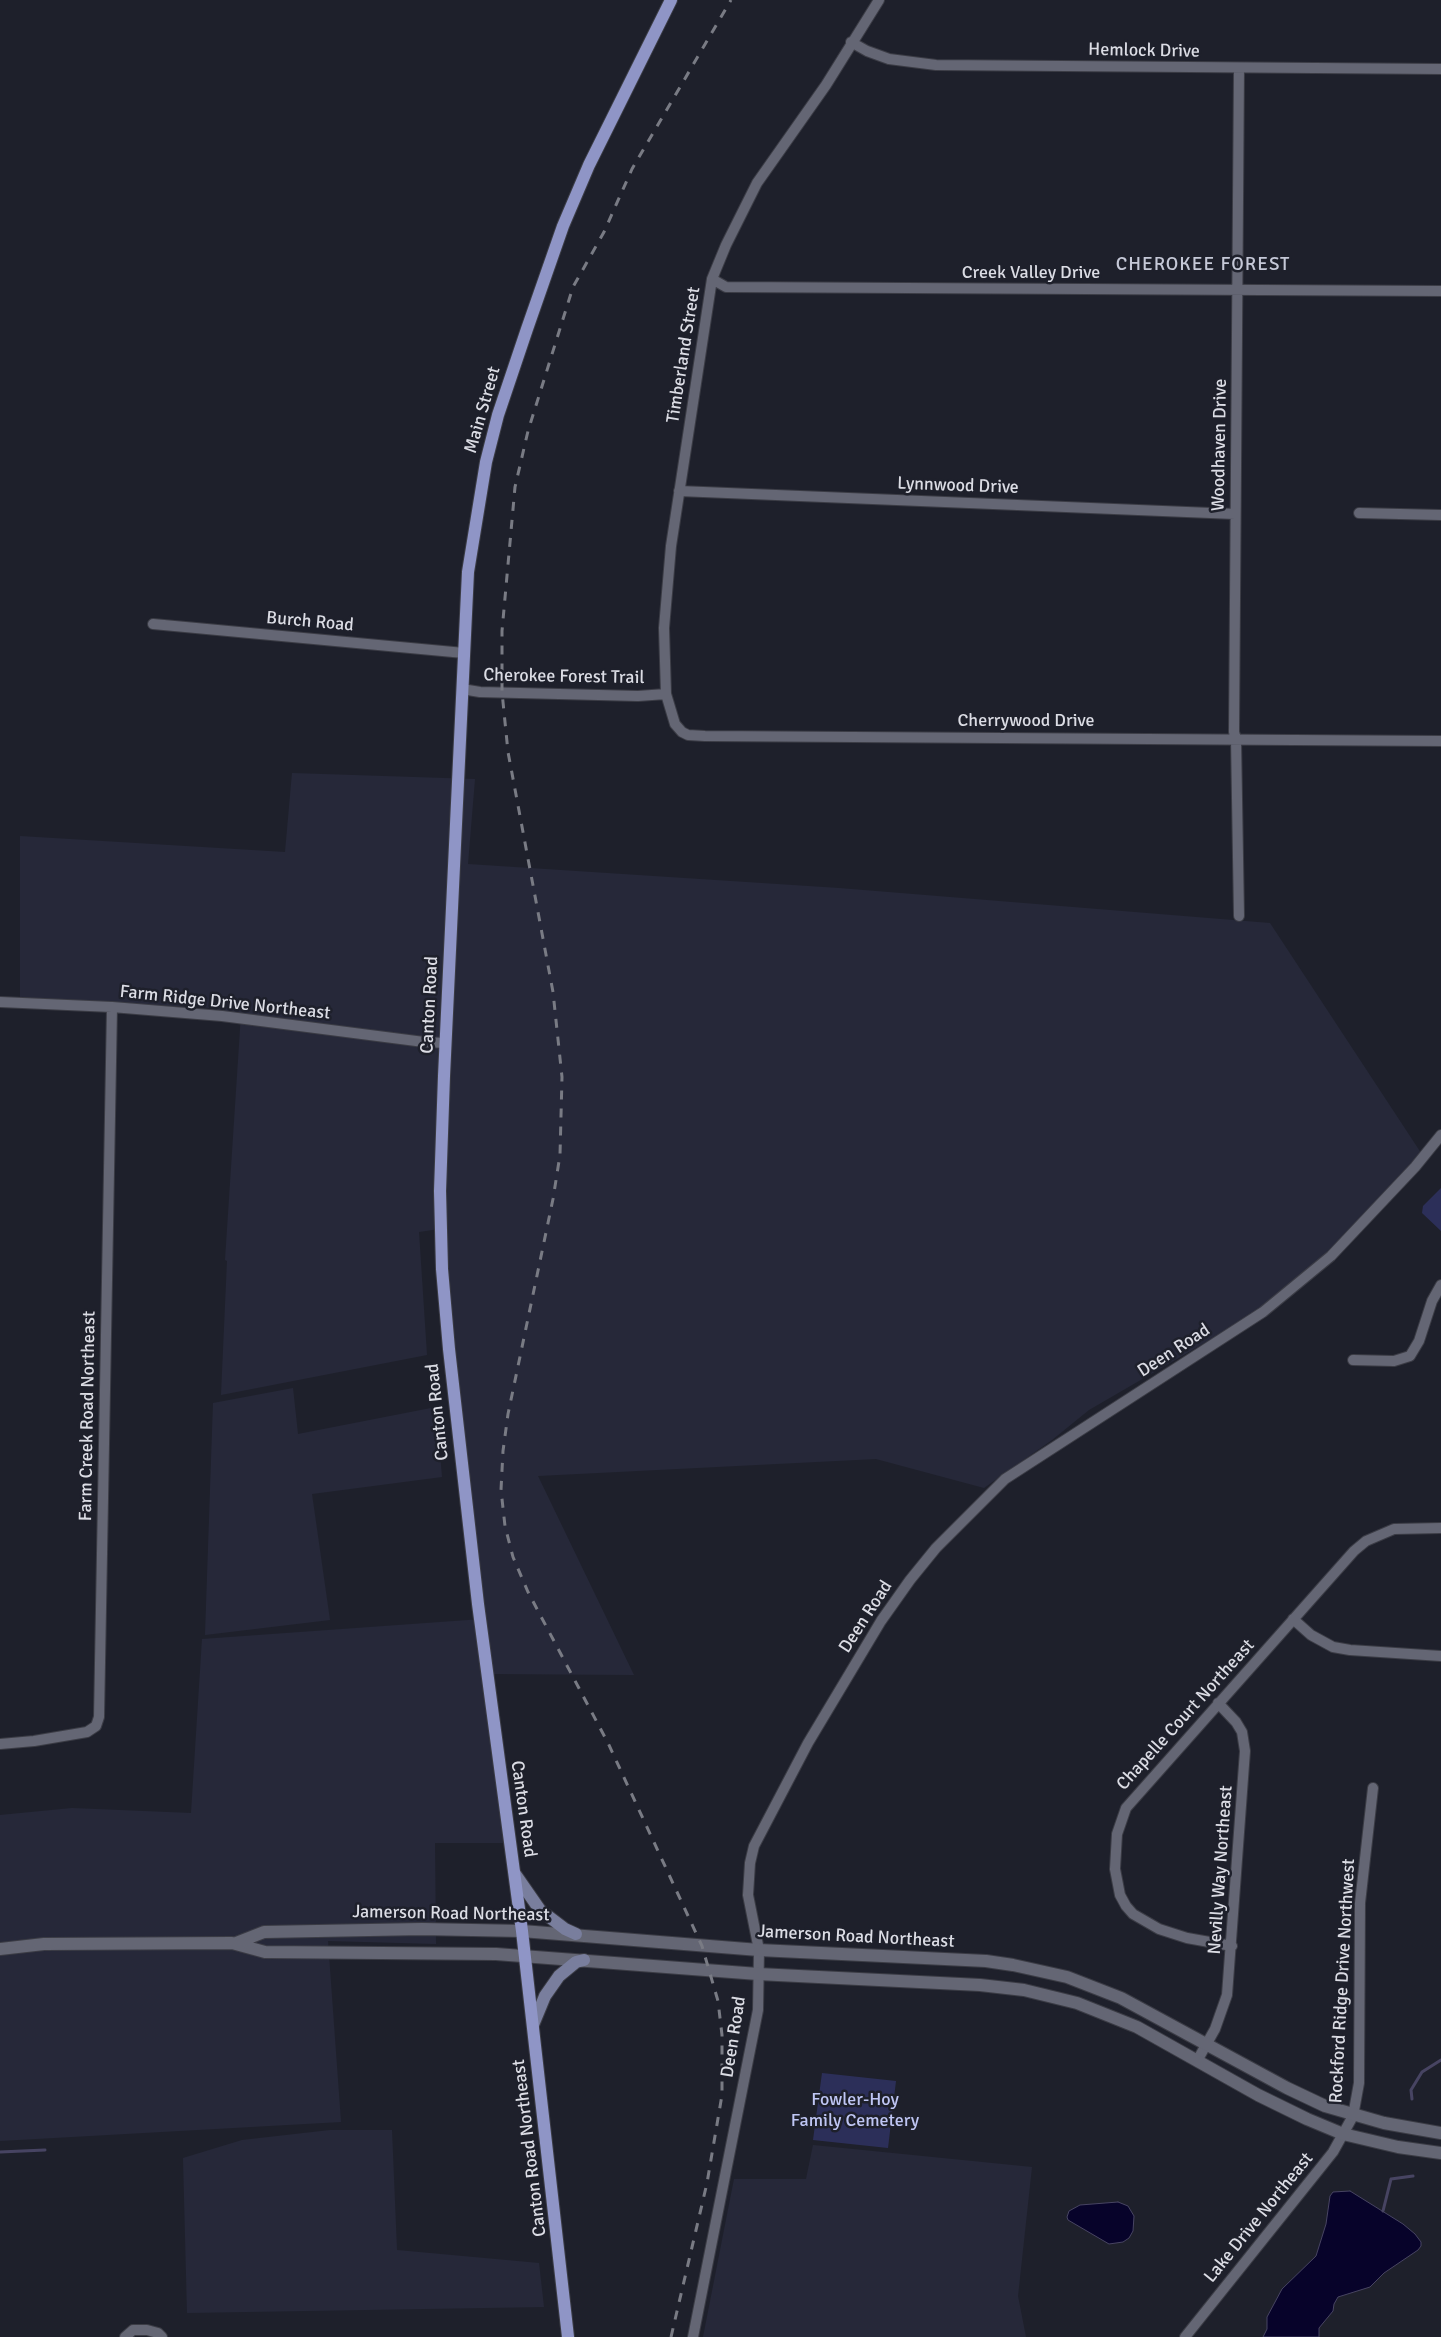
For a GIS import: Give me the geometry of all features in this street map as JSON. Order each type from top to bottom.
[{"type":"main road","name":"Main Street","points":[[454,861],[468,572],[477,506],[498,415],[563,226],[589,165],[671,0]]},
{"type":"main road","name":"Canton Road","points":[[454,861],[440,1191],[442,1269],[471,1546],[525,1956]]},
{"type":"main road","points":[[515,1874],[540,1910],[565,1929],[576,1934]]},
{"type":"main road","name":"Canton Road Northeast","points":[[525,1956],[568,2337]]},
{"type":"main road","points":[[533,2026],[545,1996],[559,1976],[576,1962],[584,1960]]},
{"type":"street","name":"Timberland Street","points":[[705,736],[688,735],[682,732],[675,724],[666,694],[664,628],[671,546],[712,279],[726,245],[758,183],[826,85],[851,42],[879,0]]},
{"type":"street","name":"Hemlock Drive","points":[[851,42],[867,51],[889,59],[919,64],[1441,69]]},
{"type":"street","name":"Woodhaven Drive","points":[[1239,68],[1234,732],[1236,739],[1239,916]]},
{"type":"street","name":"Creek Valley Drive","points":[[712,279],[726,287],[1441,291]]},
{"type":"street","name":"Lynnwood Drive","points":[[680,491],[1235,514]]},
{"type":"street","points":[[1359,514],[1441,515]]},
{"type":"street","name":"Burch Road","points":[[153,624],[464,653]]},
{"type":"street","name":"Cherokee Forest Trail","points":[[462,689],[480,692],[638,696],[666,694]]},
{"type":"street","name":"Cherrywood Drive","points":[[705,736],[1441,741]]},
{"type":"street","name":"Farm Ridge Drive Northeast","points":[[0,1002],[112,1007],[222,1016],[424,1042],[446,1043]]},
{"type":"street","name":"Farm Creek Road Northeast","points":[[0,1744],[34,1741],[86,1732],[96,1726],[99,1717],[112,1007]]},
{"type":"street","name":"Deen Road","points":[[693,2337],[758,2010],[759,1950],[748,1895],[750,1863],[754,1846],[808,1742],[881,1621],[910,1580],[936,1548],[1005,1479],[1255,1317],[1305,1278],[1337,1249],[1415,1167],[1441,1135]]},
{"type":"street","points":[[1353,1360],[1394,1361],[1410,1356],[1419,1341],[1432,1301],[1441,1284]]},
{"type":"street","name":"Chapelle Court Northeast","points":[[1232,1946],[1186,1938],[1159,1929],[1133,1914],[1120,1895],[1115,1869],[1117,1834],[1126,1808],[1354,1550],[1366,1540],[1394,1529],[1441,1528]]},
{"type":"street","points":[[1293,1619],[1311,1635],[1333,1647],[1350,1650],[1441,1656]]},
{"type":"street","name":"Nevilly Way Northeast","points":[[1198,2061],[1216,2029],[1227,1995],[1245,1751],[1242,1732],[1236,1722],[1218,1703]]},
{"type":"street","name":"Rockford Ridge Drive Northwest","points":[[1353,2116],[1359,2083],[1360,1904],[1373,1788]]},
{"type":"street","name":"Jamerson Road Northeast","points":[[236,1943],[264,1932],[422,1929],[522,1931],[759,1950],[986,1961],[1029,1967],[1067,1977],[1122,1998],[1287,2088],[1325,2106],[1353,2116],[1408,2128],[1441,2132]]},
{"type":"street","name":"Jamerson Road Northeast","points":[[0,1949],[44,1944],[236,1943],[266,1952],[496,1954],[758,1974],[980,1985],[1024,1990],[1078,2004],[1137,2027],[1280,2107],[1343,2134],[1398,2147],[1441,2153]]},
{"type":"street","name":"Lake Drive Northeast","points":[[1185,2337],[1328,2158],[1353,2116]]},
{"type":"street","points":[[125,2337],[134,2330],[147,2330],[158,2332],[162,2337]]},
{"type":"shaded area","points":[[292,773],[475,779],[468,864],[839,888],[1270,923],[1427,1162],[1268,1306],[1089,1410],[1052,1440],[984,1488],[876,1459],[538,1476],[634,1675],[494,1674],[511,1843],[435,1843],[436,1944],[328,1941],[341,2122],[0,2141],[0,1815],[72,1808],[191,1813],[202,1639],[482,1619],[439,1229],[419,1232],[427,1355],[221,1395],[227,1261],[225,1260],[241,1014],[203,1007],[20,1001],[20,836],[285,852]]},
{"type":"shaded area","points":[[293,1388],[298,1434],[436,1407],[442,1477],[312,1494],[330,1620],[205,1635],[213,1403]]},
{"type":"shaded area","points":[[330,2130],[392,2130],[397,2250],[539,2263],[544,2307],[187,2313],[183,2158],[242,2140]]},
{"type":"shaded area","points":[[813,2145],[1032,2167],[1018,2296],[1026,2337],[703,2337],[734,2179],[806,2179]]},
{"type":"shaded area","points":[[1350,2191],[1403,2224],[1415,2234],[1421,2242],[1421,2246],[1384,2273],[1370,2287],[1338,2297],[1333,2311],[1319,2328],[1319,2337],[1263,2337],[1267,2329],[1267,2317],[1282,2289],[1316,2256],[1326,2224],[1330,2196],[1333,2192]]},
{"type":"shaded area","points":[[1118,2202],[1128,2206],[1134,2216],[1133,2231],[1129,2238],[1123,2242],[1109,2244],[1068,2220],[1067,2217],[1069,2211],[1080,2205]]},
{"type":"green space","points":[[1441,1188],[1441,1231],[1422,1213],[1423,1206]]},
{"type":"green space","name":"Fowler-Hoy Family Cemetery","points":[[822,2073],[896,2081],[888,2148],[813,2140]]},
{"type":"waterway","points":[[1412,2099],[1411,2090],[1422,2072],[1441,2060]]},
{"type":"waterway","points":[[0,2152],[45,2150]]},
{"type":"waterway","points":[[1383,2211],[1391,2179],[1413,2176]]},
{"type":"railway","points":[[671,2337],[707,2183],[722,2095],[722,2035],[718,2001],[702,1946],[608,1743],[528,1592],[513,1557],[505,1526],[501,1490],[503,1451],[508,1414],[553,1199],[560,1155],[562,1077],[553,992],[508,752],[502,692],[502,631],[515,487],[528,431],[573,287],[604,232],[632,169],[731,0]]},
{"type":"district","name":"CHEROKEE FOREST","points":[[1203,265]]}]
